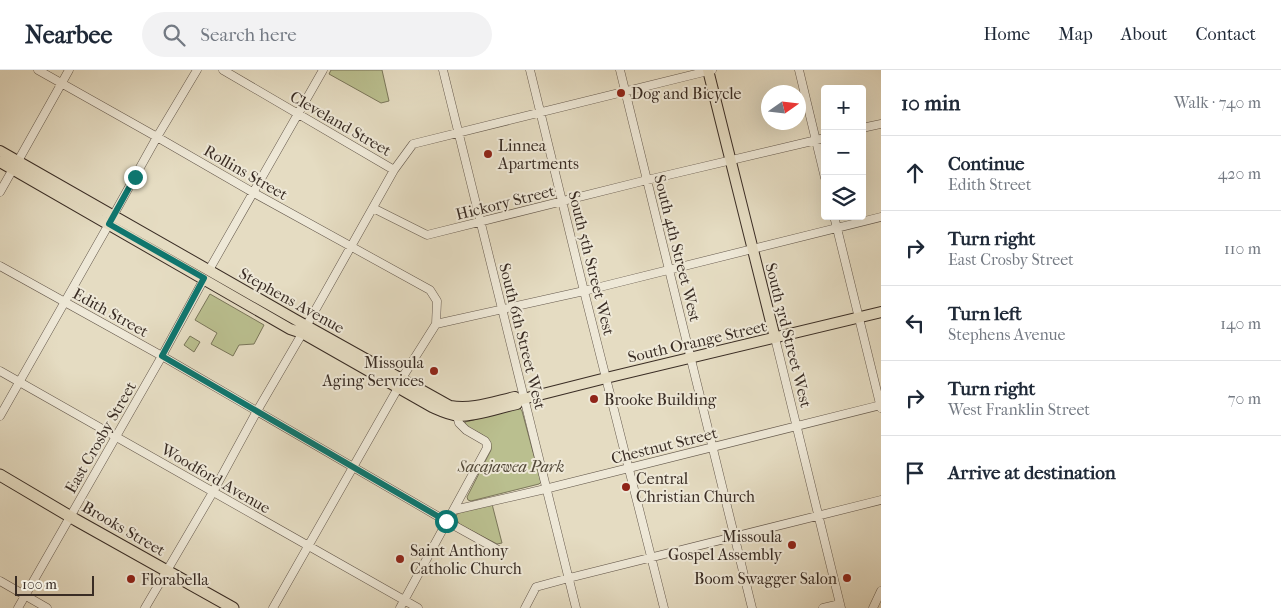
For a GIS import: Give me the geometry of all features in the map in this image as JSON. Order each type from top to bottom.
[{"type":"highway","name":"Brooks Street","points":[[0,474],[70,516],[233,608]]},
{"type":"main road","name":"South 3rd Street West","points":[[710,70],[775,338]]},
{"type":"main road","name":"Stephens Avenue","points":[[0,151],[16,165],[207,274],[290,329],[304,329],[400,383],[455,407],[470,408],[515,397],[522,399],[517,404],[470,415],[457,416],[432,407],[400,383]]},
{"type":"main road","name":"Stephens Avenue","points":[[0,162],[16,165]]},
{"type":"main road","name":"South Orange Street","points":[[522,399],[881,312]]},
{"type":"street","name":"Rollins Street","points":[[38,70],[350,247],[430,290],[437,301],[436,324]]},
{"type":"street","points":[[0,192],[69,70]]},
{"type":"street","points":[[0,416],[196,70]]},
{"type":"street","name":"Cleveland Street","points":[[222,70],[394,170]]},
{"type":"street","name":"East Crosby Street","points":[[18,608],[323,70]]},
{"type":"street","name":"South 6th Street West","points":[[444,70],[503,310],[522,399],[576,608]]},
{"type":"street","name":"South 5th Street West","points":[[530,70],[664,608]]},
{"type":"street","name":"South 4th Street West","points":[[620,70],[752,608]]},
{"type":"street","points":[[145,608],[394,170],[413,144],[710,70]]},
{"type":"street","points":[[799,70],[824,175]]},
{"type":"street","points":[[866,127],[881,124]]},
{"type":"street","name":"Hickory Street","points":[[373,208],[427,235],[821,139]]},
{"type":"street","points":[[273,608],[400,383],[436,324],[584,291],[881,217]]},
{"type":"street","points":[[835,220],[881,406]]},
{"type":"street","name":"Edith Street","points":[[0,266],[162,356],[446,521],[498,549]]},
{"type":"street","name":"South 3rd Street West","points":[[775,338],[840,606]]},
{"type":"street","name":"Woodford Avenue","points":[[0,371],[418,608]]},
{"type":"street","name":"Chestnut Street","points":[[454,510],[881,406]]},
{"type":"street","name":"Stephens Avenue","points":[[454,510],[487,444],[459,423],[457,416]]},
{"type":"street","points":[[525,608],[536,587],[881,500]]},
{"type":"street","points":[[400,608],[446,521],[454,510]]},
{"type":"street","points":[[0,581],[47,608]]},
{"type":"street","points":[[873,608],[881,591]]},
{"type":"street","points":[[823,608],[840,606]]},
{"type":"green space","points":[[331,70],[382,70],[389,101],[381,103],[329,74]]},
{"type":"green space","points":[[210,294],[264,325],[254,344],[239,345],[233,356],[211,344],[217,333],[195,320]]},
{"type":"green space","points":[[190,336],[200,342],[194,352],[184,345]]},
{"type":"green space","name":"Sacajawea Park","points":[[520,408],[541,482],[471,501],[468,500],[467,497],[491,450],[489,441],[465,426],[465,422]]},
{"type":"green space","points":[[492,504],[502,543],[497,544],[459,524],[456,517],[460,512]]},
{"type":"place","name":"Dog and Bicycle","points":[[621,93]]},
{"type":"place","name":"Linnea Apartments","points":[[488,154]]},
{"type":"place","name":"Missoula Aging Services","points":[[434,371]]},
{"type":"place","name":"Brooke Building","points":[[594,399]]},
{"type":"place","name":"Central Christian Church","points":[[626,487]]},
{"type":"place","name":"Missoula Gospel Assembly","points":[[792,545]]},
{"type":"place","name":"Saint Anthony Catholic Church","points":[[400,559]]},
{"type":"place","name":"Boom Swagger Salon","points":[[847,578]]},
{"type":"place","name":"Florabella","points":[[131,579]]},
{"type":"route","points":[[135,177],[109,224],[204,278],[162,356],[446,521]]}]
